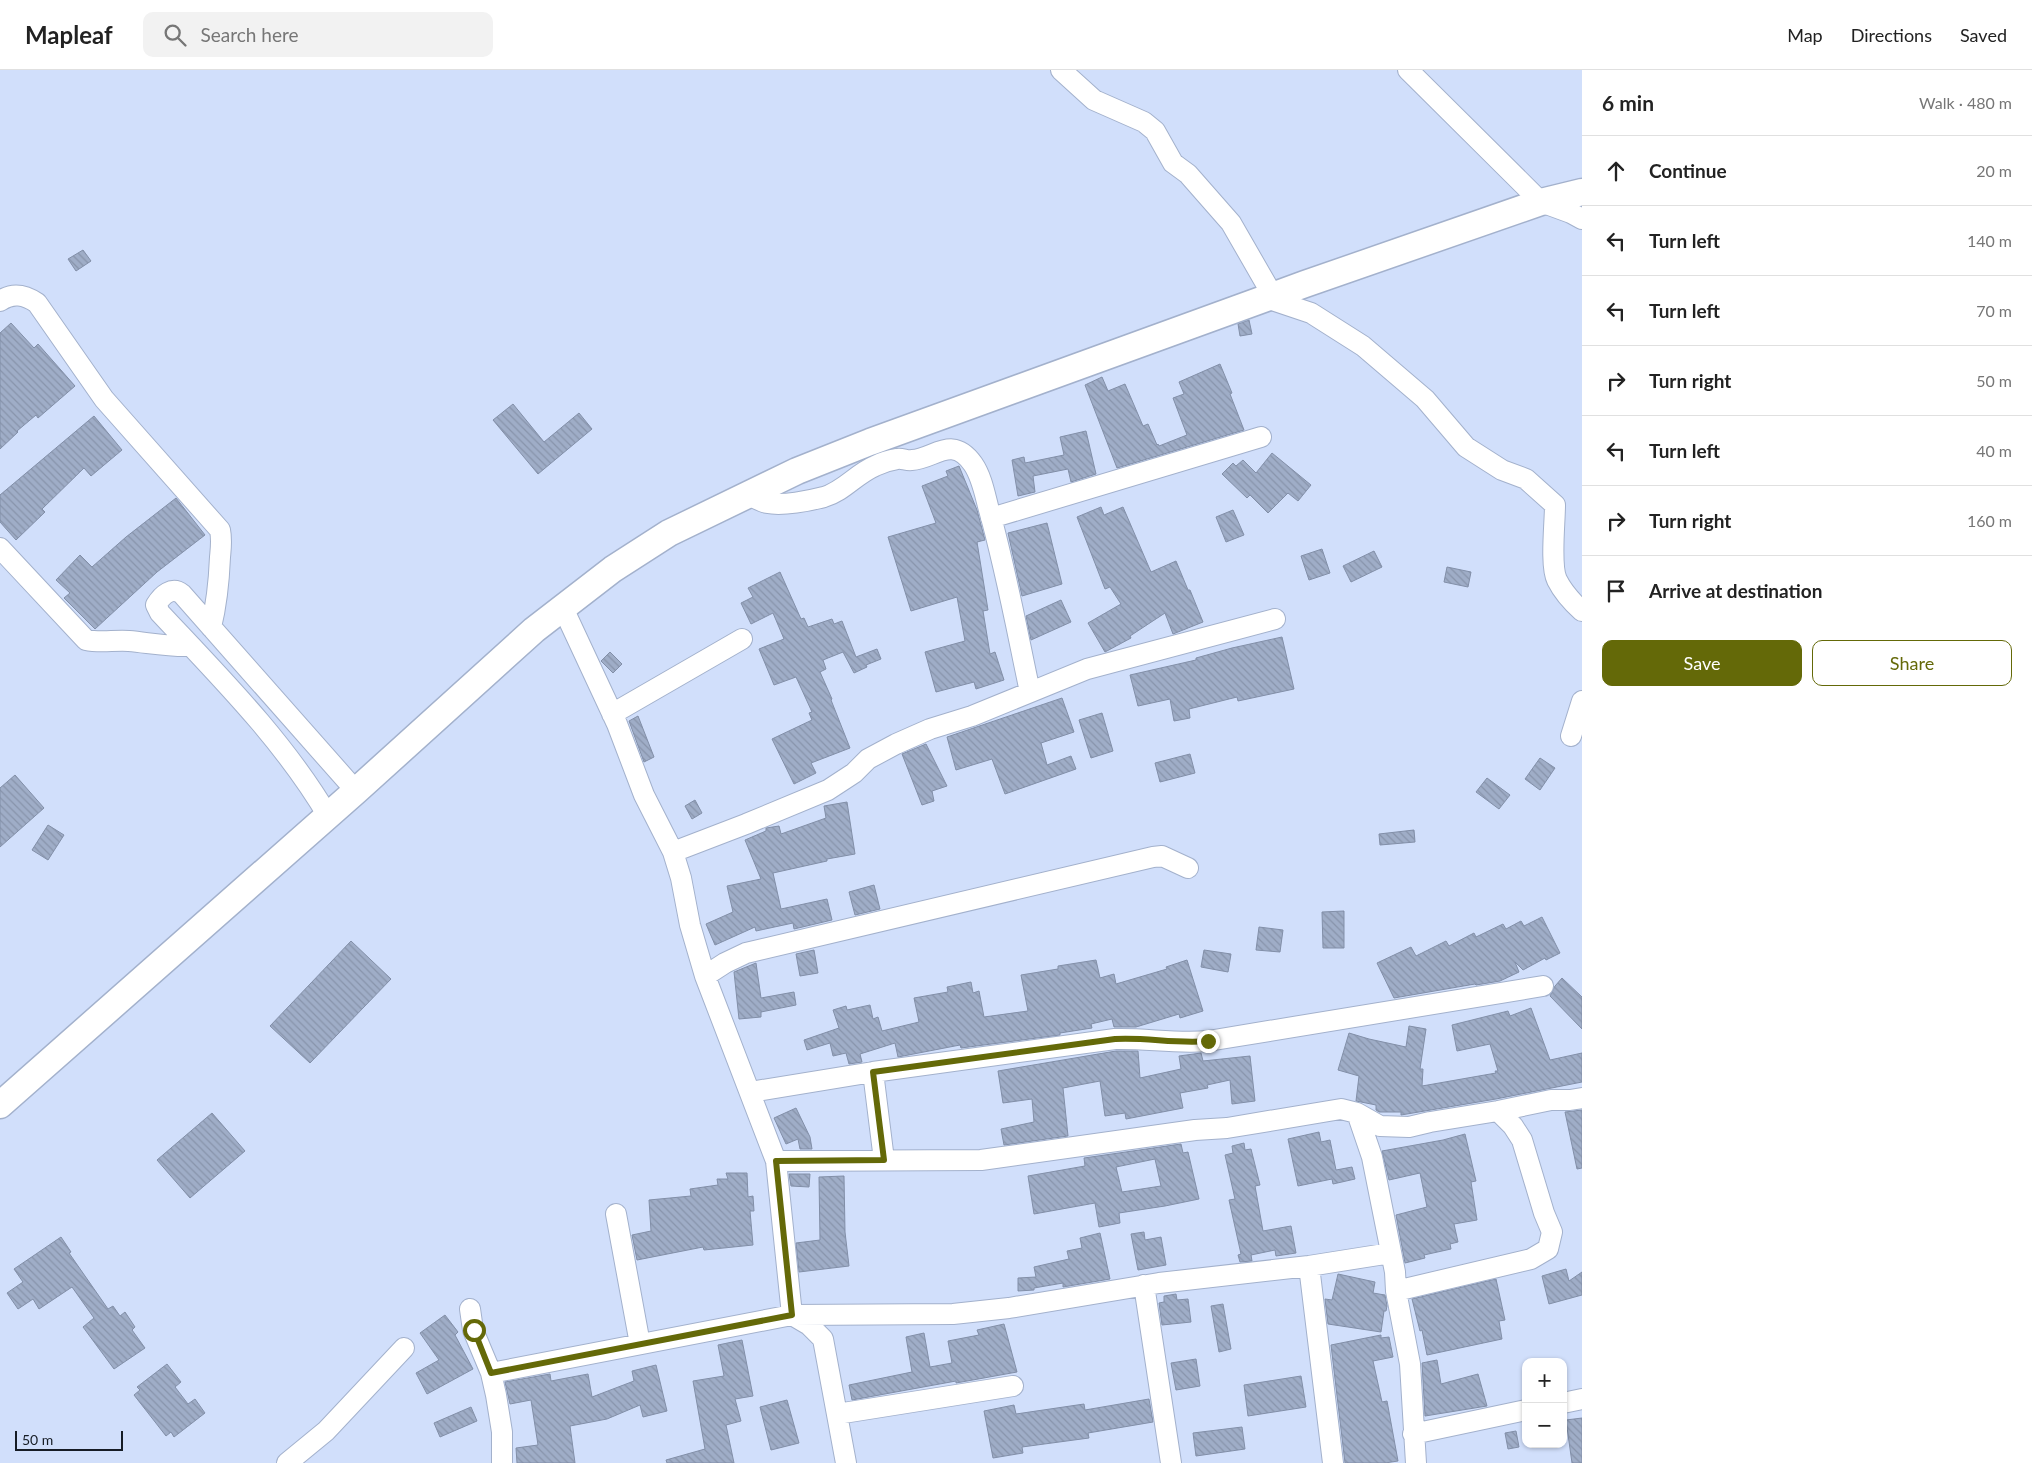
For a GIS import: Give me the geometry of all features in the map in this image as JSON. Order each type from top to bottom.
[{"type":"main road","points":[[0,1105],[356,792],[534,630],[613,569],[669,533],[746,494],[870,442],[1305,284],[1541,202],[1582,192]]},
{"type":"street","points":[[1061,70],[1094,100],[1144,122],[1155,131],[1173,163],[1188,174],[1232,223],[1269,297],[1311,313],[1362,346],[1425,398],[1466,447],[1502,470],[1526,479],[1555,505],[1554,556],[1556,579],[1570,600],[1582,611]]},
{"type":"street","points":[[1408,70],[1541,202],[1582,219]]},
{"type":"street","points":[[1305,284],[1311,313]]},
{"type":"street","points":[[0,301],[16,295],[27,296],[37,303],[104,399],[220,530],[222,540],[218,602],[211,627]]},
{"type":"street","points":[[992,518],[1262,438]]},
{"type":"street","points":[[746,494],[768,504],[802,502],[826,496],[843,488],[859,474],[876,465],[897,459],[913,460],[938,451],[948,450],[957,451],[967,457],[974,465],[980,478],[992,518],[1030,692]]},
{"type":"street","points":[[0,548],[86,640],[98,642],[112,640],[175,647],[191,646]]},
{"type":"street","points":[[328,816],[310,786],[276,742],[160,614],[156,604],[163,596],[172,589],[177,590],[356,792]]},
{"type":"street","points":[[563,608],[612,714],[644,795],[673,852],[681,878],[690,925],[706,976],[776,1161],[792,1315]]},
{"type":"street","points":[[673,852],[828,790],[854,773],[868,759],[930,729],[972,716],[1087,669],[1275,619]]},
{"type":"street","points":[[612,714],[742,639]]},
{"type":"street","points":[[1571,736],[1582,701]]},
{"type":"street","points":[[706,976],[725,963],[746,953],[1153,857],[1162,856],[1188,868]]},
{"type":"street","points":[[750,1092],[873,1072],[1115,1039],[1137,1038],[1185,1043],[1208,1041],[1543,986]]},
{"type":"street","points":[[873,1072],[884,1160]]},
{"type":"street","points":[[776,1161],[981,1160],[1195,1130],[1235,1127],[1341,1110],[1357,1113],[1380,1126],[1409,1127],[1551,1100],[1582,1098]]},
{"type":"street","points":[[1396,1291],[1531,1259],[1548,1249],[1552,1232],[1522,1140],[1513,1126],[1498,1111]]},
{"type":"street","points":[[1357,1113],[1372,1157],[1395,1272],[1396,1291],[1410,1364],[1416,1463]]},
{"type":"street","points":[[616,1214],[640,1344]]},
{"type":"street","points":[[491,1373],[792,1315],[953,1314],[1009,1308],[1144,1285],[1309,1266],[1391,1253]]},
{"type":"street","points":[[1309,1266],[1333,1463]]},
{"type":"street","points":[[1144,1285],[1171,1463]]},
{"type":"street","points":[[470,1309],[474,1330],[491,1373],[502,1432],[502,1463]]},
{"type":"street","points":[[792,1315],[809,1325],[823,1338],[837,1414],[840,1462]]},
{"type":"street","points":[[287,1463],[326,1431],[404,1348]]},
{"type":"street","points":[[837,1414],[1013,1386]]},
{"type":"street","points":[[1567,1402],[1582,1399]]},
{"type":"street","points":[[1413,1434],[1522,1411]]},
{"type":"building","points":[[83,250],[91,261],[76,271],[68,259]]},
{"type":"building","points":[[1249,320],[1252,334],[1240,336],[1238,324]]},
{"type":"building","points":[[11,323],[34,348],[38,344],[75,386],[38,418],[36,415],[0,449],[0,333]]},
{"type":"building","points":[[1220,364],[1244,430],[1117,468],[1085,385],[1102,377],[1108,391],[1125,384],[1143,426],[1148,424],[1159,446],[1187,435],[1173,398],[1184,394],[1179,382]]},
{"type":"building","points":[[513,404],[544,442],[579,413],[592,429],[538,474],[493,420]]},
{"type":"building","points":[[94,416],[122,450],[91,476],[84,468],[42,509],[45,512],[16,540],[0,522],[0,495]]},
{"type":"building","points":[[1086,431],[1096,474],[1071,482],[1068,469],[1033,476],[1035,492],[1018,496],[1012,460],[1024,457],[1025,463],[1064,455],[1060,437]]},
{"type":"building","points":[[1272,453],[1311,485],[1298,501],[1288,493],[1268,513],[1250,495],[1247,498],[1222,474],[1233,463],[1236,466],[1243,460],[1256,473]]},
{"type":"building","points":[[959,466],[977,510],[985,540],[977,542],[988,610],[983,611],[990,654],[995,652],[1004,680],[976,689],[974,682],[936,692],[925,652],[965,641],[957,597],[911,611],[888,537],[936,523],[922,486],[948,476],[946,471]]},
{"type":"building","points":[[176,498],[205,535],[157,572],[95,629],[64,598],[70,593],[56,580],[80,555],[92,567],[126,537]]},
{"type":"building","points":[[1101,507],[1104,515],[1123,507],[1151,572],[1176,561],[1203,622],[1173,634],[1165,613],[1130,636],[1131,638],[1105,652],[1088,623],[1121,604],[1110,587],[1105,589],[1077,517]]},
{"type":"building","points":[[1233,510],[1244,535],[1226,542],[1216,517]]},
{"type":"building","points":[[1047,523],[1062,584],[1022,596],[1008,533]]},
{"type":"building","points":[[1322,549],[1330,573],[1309,580],[1301,556]]},
{"type":"building","points":[[1374,551],[1382,567],[1351,582],[1343,566]]},
{"type":"building","points":[[1447,567],[1471,572],[1468,587],[1444,582]]},
{"type":"building","points":[[780,572],[801,619],[804,618],[808,627],[832,619],[834,624],[842,621],[856,657],[877,649],[881,659],[866,665],[867,667],[854,673],[843,652],[823,660],[826,669],[820,672],[850,748],[811,763],[816,773],[794,784],[772,739],[812,720],[809,713],[812,712],[796,677],[774,685],[759,649],[784,639],[773,613],[751,624],[741,603],[753,597],[748,588]]},
{"type":"building","points":[[1061,600],[1071,622],[1031,640],[1026,616]]},
{"type":"building","points":[[1282,637],[1294,689],[1238,701],[1237,697],[1189,709],[1190,718],[1174,721],[1170,699],[1138,706],[1130,675]]},
{"type":"building","points":[[610,652],[622,664],[613,673],[601,661]]},
{"type":"building","points":[[1062,698],[1074,732],[1041,743],[1047,765],[1071,756],[1076,769],[1005,794],[992,759],[956,770],[947,737]]},
{"type":"building","points":[[1102,713],[1113,751],[1091,758],[1079,720]]},
{"type":"building","points":[[638,716],[654,757],[644,762],[629,721]]},
{"type":"building","points":[[926,744],[947,786],[932,791],[934,801],[922,805],[902,754]]},
{"type":"building","points":[[1190,754],[1195,773],[1160,782],[1155,763]]},
{"type":"building","points":[[1540,758],[1555,768],[1540,790],[1525,779]]},
{"type":"building","points":[[15,775],[44,808],[0,847],[0,788]]},
{"type":"building","points":[[1487,778],[1510,795],[1499,809],[1476,792]]},
{"type":"building","points":[[695,800],[702,813],[692,819],[685,806]]},
{"type":"building","points":[[847,802],[855,854],[773,873],[781,909],[827,899],[832,920],[794,929],[793,923],[756,931],[755,927],[715,945],[706,924],[733,912],[727,886],[761,879],[745,840],[766,831],[766,828],[779,826],[781,834],[826,818],[824,806]]},
{"type":"building","points":[[48,825],[64,835],[48,860],[32,850]]},
{"type":"building","points":[[1414,830],[1415,842],[1380,845],[1379,834]]},
{"type":"building","points":[[874,885],[880,909],[855,915],[849,892]]},
{"type":"building","points":[[1344,911],[1344,948],[1323,948],[1322,912]]},
{"type":"building","points":[[1542,917],[1560,953],[1546,960],[1545,958],[1523,970],[1515,962],[1519,972],[1500,981],[1394,998],[1377,963],[1411,947],[1416,956],[1446,941],[1449,946],[1474,933],[1476,937],[1503,924],[1506,929],[1521,921],[1524,926]]},
{"type":"building","points":[[1259,927],[1283,930],[1280,952],[1256,950]]},
{"type":"building","points":[[351,941],[391,979],[310,1063],[270,1026]]},
{"type":"building","points":[[814,950],[818,973],[800,976],[796,954]]},
{"type":"building","points":[[1204,950],[1231,954],[1228,972],[1201,967]]},
{"type":"building","points":[[1096,960],[1100,978],[1114,974],[1116,984],[1167,969],[1166,967],[1187,960],[1203,1011],[1180,1018],[1179,1014],[1136,1027],[1114,1027],[1112,1019],[1091,1024],[1092,1028],[1060,1033],[1060,1035],[961,1048],[960,1045],[898,1057],[895,1043],[860,1054],[862,1062],[849,1064],[846,1053],[833,1056],[830,1043],[807,1050],[804,1040],[839,1028],[833,1010],[846,1006],[847,1010],[870,1005],[873,1019],[878,1017],[882,1031],[919,1022],[914,998],[948,992],[947,987],[971,982],[973,993],[979,991],[984,1017],[1028,1011],[1021,975],[1058,969],[1058,966]]},
{"type":"building","points":[[756,963],[761,998],[794,992],[796,1005],[761,1012],[761,1017],[739,1019],[734,972]]},
{"type":"building","points":[[1562,978],[1582,997],[1582,1029],[1550,996]]},
{"type":"building","points":[[1531,1008],[1550,1060],[1582,1053],[1582,1082],[1401,1115],[1401,1112],[1379,1112],[1376,1110],[1376,1105],[1356,1101],[1359,1076],[1338,1070],[1349,1033],[1406,1047],[1409,1026],[1426,1029],[1420,1069],[1423,1069],[1422,1086],[1496,1073],[1495,1071],[1498,1071],[1490,1044],[1457,1051],[1452,1025],[1508,1011],[1510,1016]]},
{"type":"building","points":[[1116,1051],[1138,1051],[1140,1078],[1181,1069],[1179,1056],[1201,1053],[1203,1061],[1250,1056],[1255,1101],[1232,1104],[1230,1080],[1207,1085],[1208,1088],[1180,1093],[1183,1108],[1126,1119],[1125,1113],[1105,1116],[1100,1081],[1063,1088],[1068,1136],[1004,1145],[1001,1129],[1034,1122],[1032,1099],[1003,1103],[998,1071]]},
{"type":"building","points":[[796,1108],[810,1137],[812,1149],[800,1149],[798,1139],[786,1144],[774,1118]]},
{"type":"building","points":[[1582,1110],[1582,1168],[1577,1169],[1565,1112]]},
{"type":"building","points":[[212,1113],[245,1151],[190,1198],[157,1160]]},
{"type":"building","points":[[1319,1132],[1321,1142],[1330,1140],[1336,1170],[1352,1167],[1355,1179],[1333,1184],[1332,1179],[1298,1186],[1288,1139]]},
{"type":"building","points":[[1465,1134],[1476,1181],[1471,1182],[1477,1220],[1454,1224],[1458,1242],[1450,1244],[1451,1249],[1424,1255],[1425,1258],[1405,1263],[1396,1215],[1427,1207],[1420,1173],[1389,1180],[1382,1151]]},
{"type":"building","points":[[1244,1143],[1245,1150],[1251,1149],[1260,1185],[1255,1186],[1263,1231],[1291,1226],[1296,1253],[1276,1256],[1275,1250],[1251,1255],[1252,1261],[1240,1262],[1238,1255],[1241,1254],[1229,1200],[1235,1199],[1225,1155],[1233,1153],[1232,1146]]},
{"type":"building","points":[[1181,1144],[1183,1153],[1188,1152],[1199,1199],[1119,1213],[1120,1223],[1099,1227],[1095,1203],[1034,1214],[1028,1176],[1085,1166],[1084,1158]],"holes":[[[1155,1159],[1161,1186],[1122,1192],[1116,1167]]]},
{"type":"building","points":[[726,1173],[747,1173],[748,1197],[753,1196],[754,1211],[750,1211],[753,1245],[704,1250],[703,1247],[637,1260],[632,1235],[651,1231],[649,1200],[691,1196],[690,1189],[718,1185],[717,1179],[728,1179]]},
{"type":"building","points":[[789,1174],[810,1174],[809,1187],[791,1186]]},
{"type":"building","points":[[844,1176],[845,1232],[849,1266],[799,1272],[796,1243],[820,1240],[819,1177]]},
{"type":"building","points":[[1144,1232],[1145,1240],[1161,1237],[1166,1265],[1138,1270],[1131,1234]]},
{"type":"building","points":[[1100,1233],[1110,1279],[1063,1287],[1063,1283],[1034,1288],[1034,1290],[1018,1291],[1018,1278],[1036,1277],[1034,1267],[1069,1259],[1067,1251],[1082,1248],[1080,1238]]},
{"type":"building","points":[[61,1237],[71,1252],[69,1253],[108,1309],[113,1306],[120,1316],[125,1312],[135,1327],[132,1330],[145,1348],[114,1369],[83,1327],[94,1318],[72,1287],[39,1309],[33,1299],[18,1309],[7,1293],[23,1282],[14,1269]]},
{"type":"building","points":[[1566,1269],[1569,1281],[1582,1272],[1582,1295],[1549,1304],[1542,1276]]},
{"type":"building","points":[[1338,1274],[1375,1282],[1373,1293],[1385,1295],[1387,1306],[1386,1311],[1384,1311],[1381,1332],[1328,1324],[1325,1299],[1332,1300]]},
{"type":"building","points":[[1496,1279],[1505,1320],[1499,1321],[1502,1339],[1427,1355],[1422,1330],[1420,1331],[1412,1299]]},
{"type":"building","points":[[1176,1294],[1177,1300],[1188,1299],[1191,1322],[1162,1325],[1159,1303],[1164,1302],[1164,1296]]},
{"type":"building","points":[[1223,1304],[1231,1349],[1219,1352],[1211,1306]]},
{"type":"building","points":[[445,1315],[458,1332],[455,1335],[473,1369],[427,1394],[416,1373],[439,1360],[420,1333]]},
{"type":"building","points":[[1004,1324],[1017,1372],[852,1400],[849,1385],[912,1372],[906,1337],[924,1333],[930,1367],[952,1363],[948,1341],[979,1335],[977,1330]]},
{"type":"building","points":[[1381,1335],[1381,1338],[1389,1337],[1393,1357],[1373,1361],[1382,1402],[1387,1401],[1398,1461],[1385,1463],[1345,1463],[1331,1345]]},
{"type":"building","points":[[742,1340],[753,1396],[735,1399],[741,1421],[726,1425],[734,1463],[667,1463],[666,1460],[705,1449],[693,1381],[724,1376],[718,1345]]},
{"type":"building","points":[[1196,1359],[1200,1386],[1176,1390],[1171,1363]]},
{"type":"building","points":[[1437,1360],[1441,1384],[1478,1374],[1487,1406],[1425,1416],[1422,1363]]},
{"type":"building","points":[[167,1364],[181,1382],[175,1387],[188,1404],[195,1399],[205,1413],[174,1437],[171,1432],[166,1436],[134,1395],[140,1390],[137,1387]]},
{"type":"building","points":[[656,1365],[667,1411],[643,1417],[640,1405],[607,1419],[570,1426],[575,1463],[517,1463],[516,1448],[538,1445],[531,1400],[510,1404],[505,1382],[550,1374],[551,1381],[588,1374],[592,1397],[634,1381],[632,1371]]},
{"type":"building","points":[[1301,1376],[1306,1407],[1248,1416],[1244,1385]]},
{"type":"building","points":[[1149,1399],[1153,1422],[1088,1433],[1089,1438],[1022,1447],[1023,1453],[993,1458],[984,1411],[1014,1405],[1016,1414],[1084,1404],[1085,1410]]},
{"type":"building","points":[[787,1400],[799,1443],[771,1450],[760,1407]]},
{"type":"building","points":[[471,1407],[477,1421],[440,1437],[434,1423]]},
{"type":"building","points":[[1582,1418],[1582,1463],[1572,1463],[1567,1420]]},
{"type":"building","points":[[1242,1427],[1245,1449],[1196,1456],[1193,1433]]},
{"type":"building","points":[[1516,1431],[1519,1447],[1508,1449],[1505,1433]]},
{"type":"route","points":[[474,1330],[491,1373],[792,1315],[776,1161],[884,1160],[873,1072],[1115,1039],[1137,1038],[1185,1043],[1208,1041]]}]
